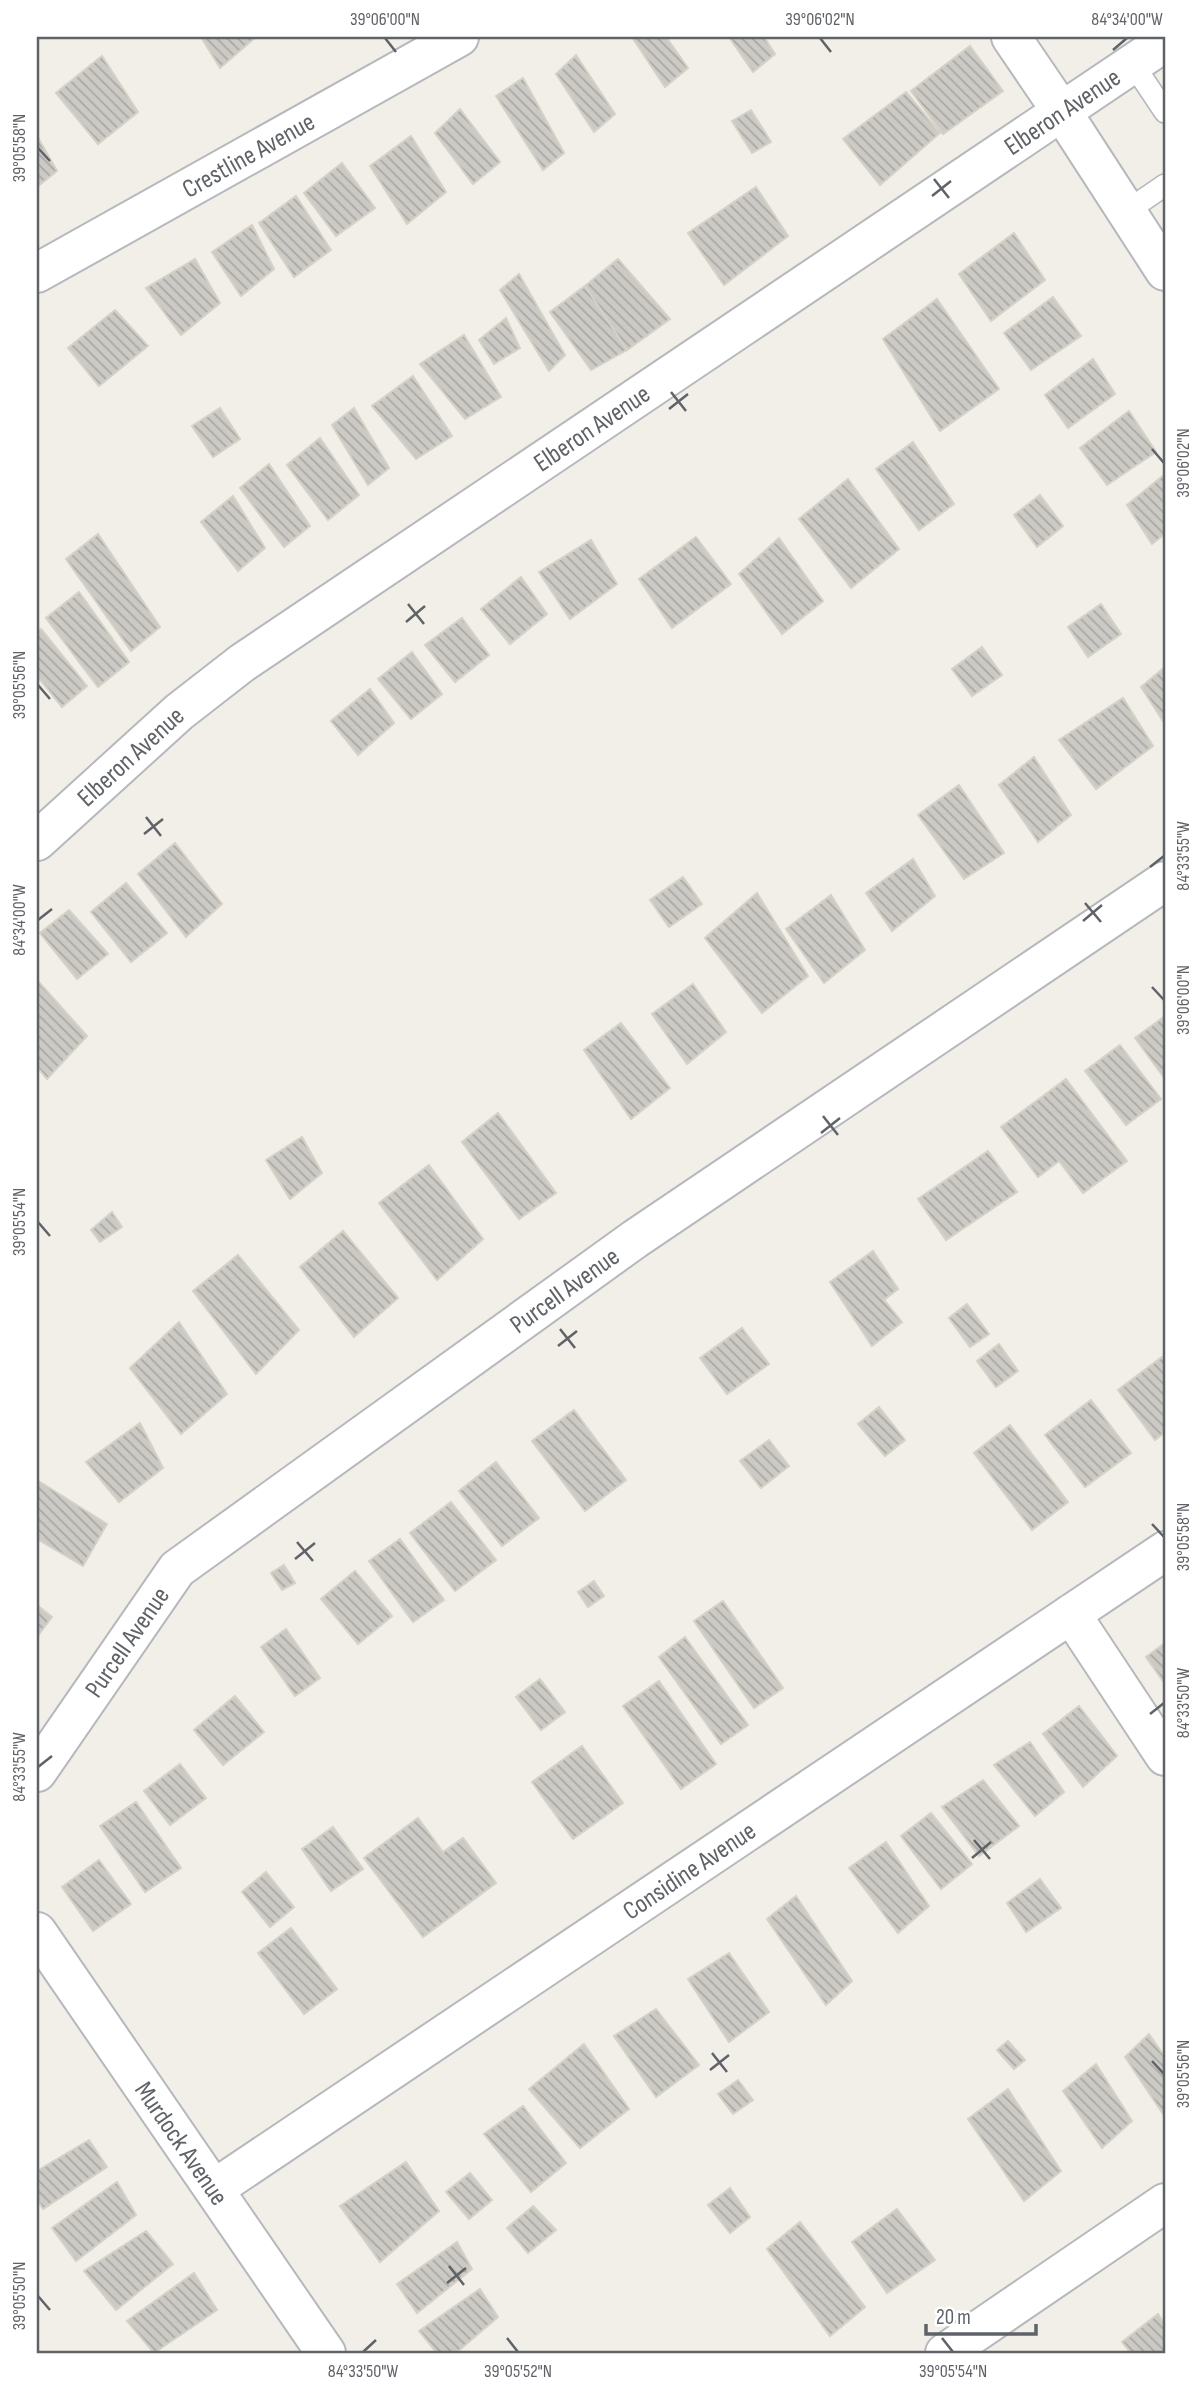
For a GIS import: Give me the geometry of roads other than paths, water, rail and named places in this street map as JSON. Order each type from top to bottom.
[{"type":"street","name":"Crestline Avenue","points":[[37,273],[459,37]]},
{"type":"street","points":[[1011,37],[1165,271]]},
{"type":"street","name":"Elberon Avenue","points":[[37,841],[179,712],[242,663],[1165,41]]},
{"type":"street","name":"Purcell Avenue","points":[[37,1772],[177,1569],[635,1239],[1165,881]]},
{"type":"street","name":"Considine Avenue","points":[[214,2189],[1165,1551]]},
{"type":"street","points":[[1070,1614],[1165,1756]]},
{"type":"street","name":"Murdock Avenue","points":[[37,1932],[326,2353]]},
{"type":"street","points":[[945,2353],[1165,2203]]},
{"type":"lane","points":[[1133,64],[1165,112]]},
{"type":"lane","points":[[1127,211],[1165,184]]}]
